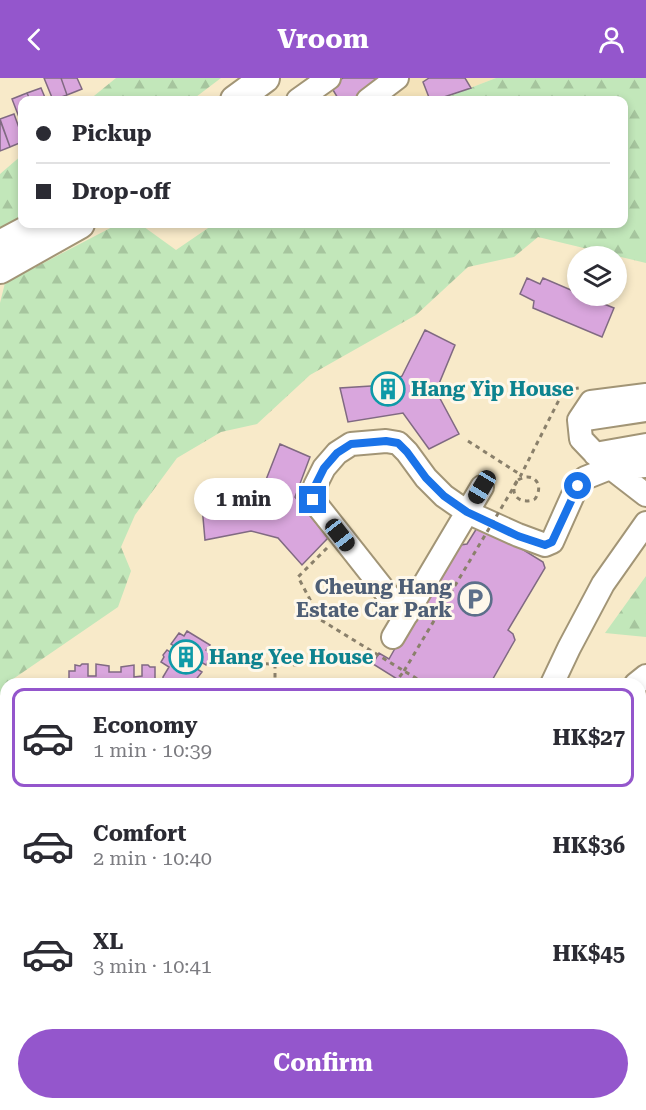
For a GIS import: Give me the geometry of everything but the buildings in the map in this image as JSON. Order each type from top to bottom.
[{"type":"main road","points":[[240,96],[265,78]]},
{"type":"main road","points":[[0,245],[32,228]]},
{"type":"main road","points":[[0,269],[73,228]]},
{"type":"street","points":[[309,96],[329,78]]},
{"type":"street","points":[[373,96],[397,78]]},
{"type":"street","points":[[646,395],[591,402],[579,420],[581,439],[599,457],[646,495]]},
{"type":"street","points":[[579,420],[646,411]]},
{"type":"street","points":[[599,457],[594,439],[603,433],[646,423]]},
{"type":"street","points":[[407,614],[399,609],[313,500],[315,486],[324,468],[337,453],[351,444],[386,441],[398,443],[444,496],[467,512],[518,536],[545,545],[552,542],[578,486],[599,457],[646,445]]},
{"type":"street","points":[[599,457],[646,466]]},
{"type":"street","points":[[393,636],[482,487]]},
{"type":"street","points":[[555,678],[568,648],[603,584],[646,523]]},
{"type":"path","points":[[399,678],[404,671],[518,480],[528,477],[535,480],[539,490],[535,499],[528,502],[518,498],[515,493],[514,486],[516,482],[521,476],[468,441]]},
{"type":"path","points":[[340,535],[298,577],[321,620],[416,678]]},
{"type":"path","points":[[230,663],[297,665]]},
{"type":"path","points":[[275,664],[275,678]]},
{"type":"shaded area","points":[[331,78],[496,78],[449,96],[306,96]]},
{"type":"green space","points":[[116,78],[221,78],[197,96],[94,96]]},
{"type":"green space","points":[[496,78],[646,78],[646,263],[627,258],[627,246],[575,246],[538,237],[514,257],[468,267],[416,315],[310,375],[257,424],[221,432],[177,458],[135,515],[121,547],[131,571],[118,607],[14,678],[0,678],[0,303],[5,283],[110,228],[146,228],[176,250],[208,228],[628,228],[628,96],[449,96]]},
{"type":"green space","points":[[18,158],[18,226],[0,237],[0,174]]},
{"type":"green space","points":[[646,576],[646,637],[605,633]]},
{"type":"place","name":"Hang Yip House","points":[[388,389]]},
{"type":"place","name":"Cheung Hang Estate Car Park","points":[[475,599]]},
{"type":"place","name":"Hang Yee House","points":[[186,657]]},
{"type":"route","points":[[313,500],[315,486],[324,468],[337,453],[351,444],[386,441],[398,443],[444,496],[467,512],[518,536],[545,545],[552,542],[578,486]]}]
